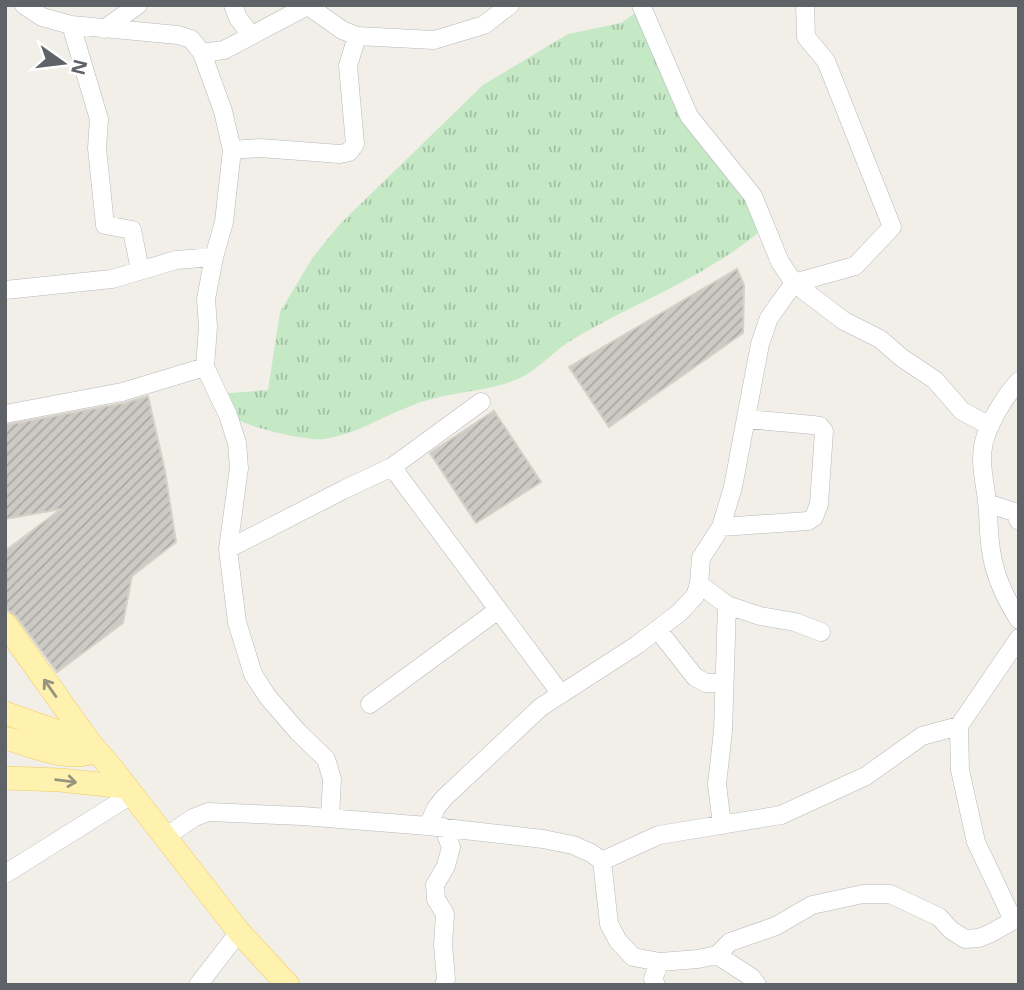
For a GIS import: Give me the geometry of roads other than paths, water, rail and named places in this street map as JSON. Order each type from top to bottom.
[{"type":"main road","points":[[5,624],[92,747],[239,932],[288,985]]},
{"type":"main road","points":[[5,713],[92,747]]},
{"type":"main road","points":[[5,737],[67,754],[80,755],[92,747]]},
{"type":"main road","points":[[5,778],[60,780],[129,791]]},
{"type":"street","points":[[24,5],[42,18],[71,25],[191,39],[202,54],[223,111],[232,150],[224,222],[206,299],[208,327],[205,367],[228,415],[237,443],[239,468],[228,549],[237,622],[253,674],[267,696],[326,759],[332,779],[330,818]]},
{"type":"street","points":[[103,29],[138,5]]},
{"type":"street","points":[[233,5],[238,18],[251,35]]},
{"type":"street","points":[[202,54],[224,50],[309,6],[342,30],[357,36],[434,40],[484,25],[510,5]]},
{"type":"street","points":[[641,5],[689,116],[753,196],[780,262],[794,284],[844,321],[880,339],[935,380],[962,411],[990,426]]},
{"type":"street","points":[[444,985],[445,914],[436,898],[435,885],[446,866],[451,847],[436,826],[436,808],[541,707],[658,630],[695,596],[701,558],[721,527],[736,474],[760,344],[769,318],[794,284],[855,266],[892,227],[825,61],[806,37],[805,5]]},
{"type":"street","points":[[71,25],[99,119],[97,148],[105,225],[132,230],[140,270]]},
{"type":"street","points":[[232,150],[260,148],[341,154],[349,152],[355,144],[348,66],[357,36]]},
{"type":"street","points":[[5,290],[112,279],[176,261],[214,257]]},
{"type":"street","points":[[5,414],[122,392],[205,367]]},
{"type":"street","points":[[1019,381],[990,426],[984,444],[982,471],[988,503],[991,551],[997,576],[1007,601],[1019,620]]},
{"type":"street","points":[[228,549],[392,467],[481,402]]},
{"type":"street","points":[[721,527],[808,521],[818,510],[824,431],[820,426],[747,419]]},
{"type":"street","points":[[392,467],[561,694]]},
{"type":"street","points":[[988,503],[1014,512],[1019,521]]},
{"type":"street","points":[[699,584],[727,604],[760,616],[795,622],[821,632]]},
{"type":"street","points":[[722,825],[717,784],[723,731],[727,604]]},
{"type":"street","points":[[370,704],[498,610]]},
{"type":"street","points":[[658,630],[695,677],[706,683],[724,684]]},
{"type":"street","points":[[164,838],[193,818],[208,812],[436,826],[573,845],[602,861],[609,924],[618,941],[633,957],[660,962],[717,955],[730,942],[776,926],[812,905],[863,894],[890,894],[939,917],[951,930],[965,939],[979,938],[1016,919],[976,842],[960,770],[959,726],[1019,638]]},
{"type":"street","points":[[602,861],[659,835],[781,815],[866,776],[922,736],[959,726]]},
{"type":"street","points":[[5,874],[129,791]]},
{"type":"street","points":[[198,985],[239,932]]},
{"type":"street","points":[[717,955],[751,977],[757,985]]},
{"type":"street","points":[[656,985],[653,979],[660,962]]}]
